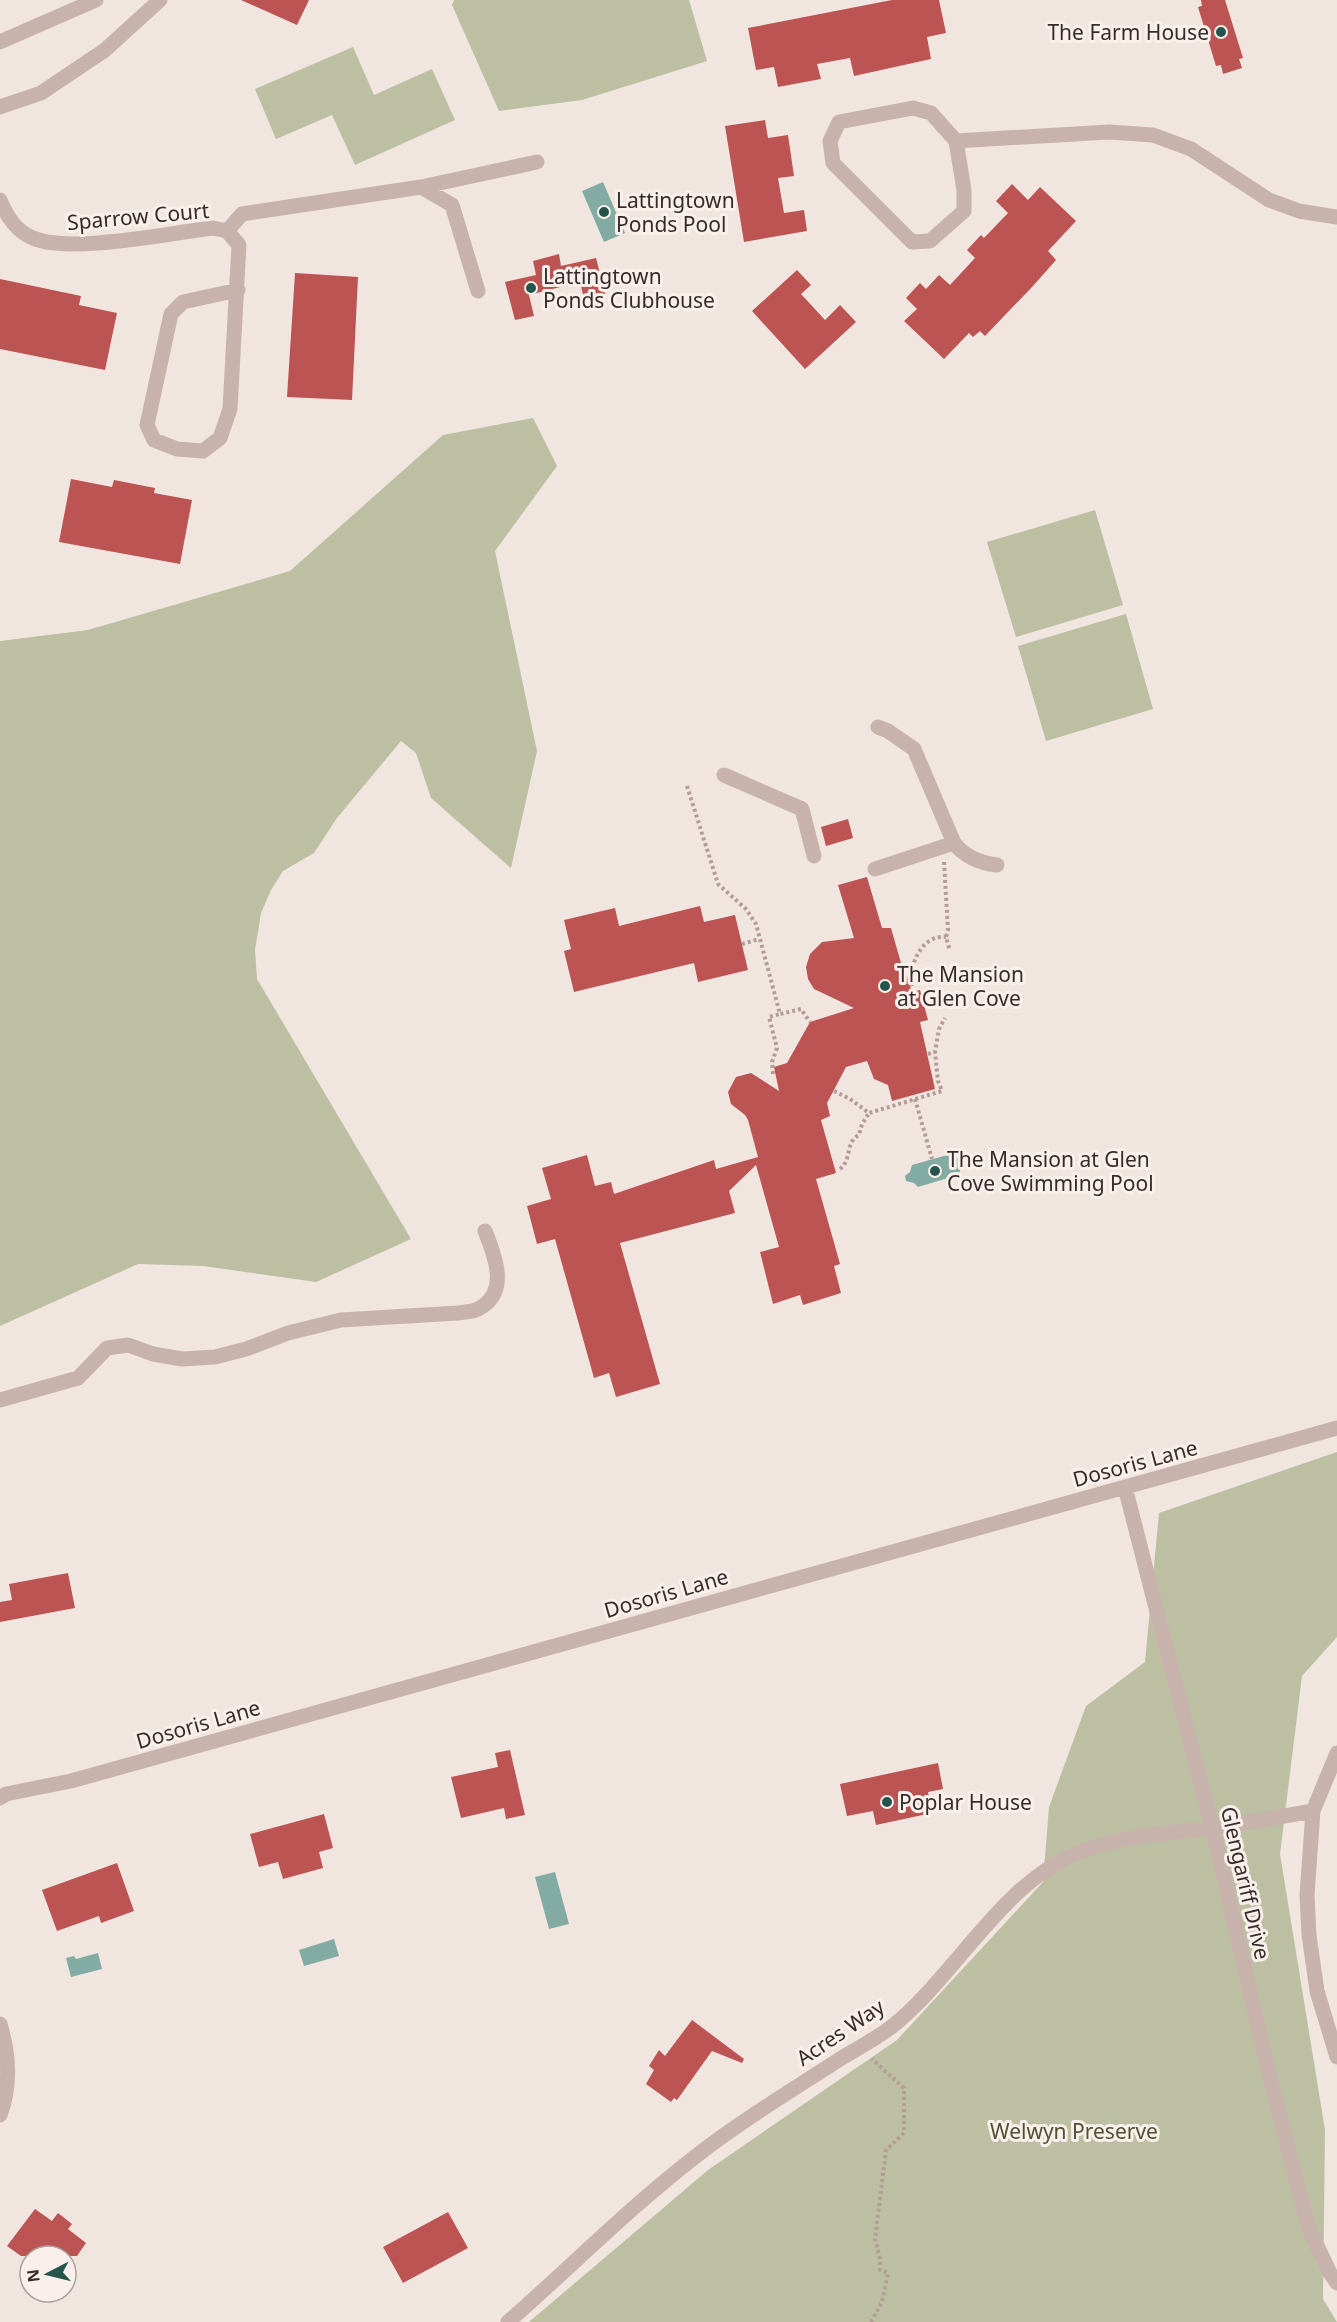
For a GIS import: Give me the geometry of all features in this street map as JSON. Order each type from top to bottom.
[{"type":"street","points":[[0,42],[96,0]]},
{"type":"street","points":[[0,107],[41,93],[105,51],[159,0]]},
{"type":"street","points":[[913,108],[931,113],[956,141],[964,190],[964,211],[930,241],[912,242],[832,163],[830,141],[839,122],[913,108]]},
{"type":"street","points":[[956,141],[1109,132],[1153,135],[1191,149],[1269,200],[1299,211],[1337,217]]},
{"type":"street","name":"Sparrow Court","points":[[227,231],[242,214],[421,187],[537,162]]},
{"type":"street","points":[[421,187],[452,205],[478,291]]},
{"type":"street","name":"Sparrow Court","points":[[0,200],[4,211],[30,238],[57,245],[213,228],[227,231],[240,245],[238,290],[230,410],[220,438],[203,451],[177,449],[154,440],[147,425],[171,314],[183,302],[238,290]]},
{"type":"street","points":[[879,727],[914,749],[948,844],[977,861],[997,864]]},
{"type":"street","points":[[724,775],[802,808],[814,856]]},
{"type":"street","points":[[875,869],[948,844]]},
{"type":"street","points":[[0,1400],[78,1378],[107,1348],[128,1345],[153,1354],[182,1359],[215,1357],[246,1349],[288,1333],[340,1320],[459,1313],[477,1309],[490,1298],[498,1281],[496,1260],[485,1231]]},
{"type":"street","name":"Dosoris Lane","points":[[2,1795],[81,1778],[1337,1428]]},
{"type":"street","name":"Glengariff Drive","points":[[1125,1487],[1212,1827],[1270,2078],[1309,2229],[1337,2283]]},
{"type":"street","points":[[1337,1753],[1312,1811],[1307,1895],[1309,1935],[1317,1991],[1337,2057]]},
{"type":"street","name":"Acres Way","points":[[508,2322],[705,2149],[755,2113],[889,2028],[925,1995],[999,1912],[1034,1879],[1068,1857],[1095,1845],[1145,1835],[1312,1811]]},
{"type":"street","points":[[0,2024],[9,2076],[6,2100],[0,2115]]},
{"type":"path","points":[[687,786],[718,884],[753,917],[780,1014]]},
{"type":"path","points":[[948,844],[948,930],[946,938],[950,951]]},
{"type":"path","points":[[913,992],[909,979],[914,962],[929,941],[940,937],[946,938]]},
{"type":"path","points":[[742,944],[759,939]]},
{"type":"path","points":[[772,1074],[772,1062],[777,1048],[769,1017],[801,1009],[810,1022]]},
{"type":"path","points":[[868,1113],[942,1091],[938,1081],[935,1052],[939,1029],[945,1018]]},
{"type":"path","points":[[928,1054],[935,1052]]},
{"type":"path","points":[[834,1091],[850,1099],[868,1113]]},
{"type":"path","points":[[915,1099],[932,1159]]},
{"type":"path","points":[[840,1169],[846,1163],[850,1144],[854,1137],[859,1135],[868,1113]]},
{"type":"path","points":[[858,2048],[904,2088],[904,2133],[886,2150],[875,2239],[880,2270],[888,2273],[882,2302],[871,2322]]},
{"type":"green space","points":[[454,0],[689,0],[707,61],[582,100],[499,111],[452,5]]},
{"type":"green space","points":[[353,47],[374,95],[432,69],[455,120],[355,165],[332,115],[276,139],[255,89]]},
{"type":"green space","points":[[533,418],[557,466],[495,551],[537,751],[511,868],[431,798],[416,753],[401,741],[337,818],[314,853],[283,871],[271,890],[261,913],[255,950],[257,979],[411,1239],[316,1282],[203,1266],[138,1264],[0,1326],[0,641],[88,630],[290,571],[443,435]]},
{"type":"green space","points":[[1095,510],[1123,605],[1016,637],[987,542]]},
{"type":"green space","points":[[1126,614],[1153,709],[1046,741],[1018,646]]},
{"type":"green space","name":"Welwyn Preserve","points":[[1337,1452],[1337,1637],[1302,1676],[1280,1854],[1325,2130],[1323,2299],[1337,2322],[529,2322],[708,2170],[897,2040],[1043,1882],[1049,1807],[1086,1706],[1145,1662],[1159,1513]]},
{"type":"water","name":"Lattingtown Ponds Pool","points":[[603,182],[625,233],[604,242],[582,191]]},
{"type":"water","name":"The Mansion at Glen Cove Swimming Pool","points":[[951,1154],[964,1162],[958,1175],[918,1187],[906,1181],[905,1176],[910,1172],[912,1165]]},
{"type":"water","points":[[555,1872],[569,1924],[549,1929],[535,1877]]},
{"type":"water","points":[[334,1939],[339,1956],[304,1966],[299,1950]]},
{"type":"water","points":[[98,1953],[102,1969],[71,1977],[66,1958],[74,1956],[76,1959]]},
{"type":"building","points":[[241,0],[309,0],[297,25]]},
{"type":"building","points":[[892,0],[939,0],[946,33],[927,37],[931,59],[854,76],[850,58],[817,64],[821,79],[778,87],[774,67],[756,70],[748,28]]},
{"type":"building","name":"The Farm House","points":[[1201,0],[1225,0],[1243,58],[1239,59],[1242,68],[1223,74],[1221,65],[1216,66],[1198,7],[1202,6]]},
{"type":"building","points":[[765,120],[768,138],[788,135],[794,176],[778,178],[784,213],[804,210],[807,231],[744,242],[725,126]]},
{"type":"building","points":[[1012,184],[1028,200],[1040,187],[1076,221],[1048,251],[1056,260],[1032,287],[985,336],[980,331],[973,337],[969,333],[944,359],[904,321],[917,309],[906,298],[920,283],[926,289],[939,275],[950,285],[975,258],[967,250],[981,235],[984,238],[1008,213],[996,201]]},
{"type":"building","name":"Lattingtown Ponds Clubhouse","points":[[559,254],[561,266],[596,258],[605,294],[584,299],[580,282],[529,295],[534,316],[515,320],[505,282],[536,275],[533,261]]},
{"type":"building","points":[[797,270],[811,285],[801,294],[825,320],[840,305],[856,322],[805,369],[752,311]]},
{"type":"building","points":[[295,273],[358,277],[352,400],[287,397]]},
{"type":"building","points":[[0,279],[81,296],[79,305],[117,313],[105,370],[0,349]]},
{"type":"building","points":[[71,479],[112,487],[114,480],[155,488],[154,493],[192,500],[180,564],[59,542]]},
{"type":"building","points":[[848,819],[853,838],[826,846],[821,827]]},
{"type":"building","points":[[867,877],[882,928],[891,928],[912,992],[920,990],[928,1020],[920,1022],[935,1089],[892,1101],[888,1085],[874,1079],[867,1061],[846,1067],[827,1103],[830,1116],[821,1120],[836,1173],[816,1179],[840,1264],[834,1266],[841,1293],[803,1305],[800,1295],[773,1304],[760,1252],[779,1247],[756,1165],[729,1191],[735,1213],[620,1243],[660,1384],[616,1397],[609,1373],[594,1378],[555,1239],[537,1244],[527,1206],[551,1199],[542,1168],[587,1155],[595,1186],[611,1182],[614,1194],[714,1160],[716,1169],[758,1157],[748,1120],[731,1104],[728,1092],[736,1077],[751,1073],[779,1091],[774,1067],[787,1063],[810,1022],[854,1008],[814,989],[808,979],[806,967],[810,954],[822,942],[854,938],[838,885]]},
{"type":"building","points":[[700,906],[704,922],[735,915],[748,970],[698,982],[694,963],[574,992],[564,951],[571,949],[564,920],[615,908],[619,926]]},
{"type":"building","points":[[68,1573],[75,1608],[0,1622],[0,1602],[12,1600],[9,1584]]},
{"type":"building","points":[[510,1750],[525,1815],[506,1819],[504,1808],[461,1818],[451,1777],[498,1767],[495,1753]]},
{"type":"building","name":"Poplar House","points":[[938,1763],[943,1789],[928,1792],[932,1813],[876,1825],[873,1811],[847,1816],[840,1784]]},
{"type":"building","points":[[324,1814],[333,1848],[319,1852],[323,1868],[283,1879],[278,1862],[259,1867],[250,1834]]},
{"type":"building","points":[[117,1863],[134,1911],[101,1923],[99,1916],[57,1931],[42,1890]]},
{"type":"building","points":[[692,2020],[744,2059],[742,2063],[712,2051],[677,2100],[674,2098],[671,2102],[646,2084],[654,2070],[649,2066],[659,2050],[665,2056]]},
{"type":"building","points":[[35,2209],[52,2221],[58,2213],[72,2224],[68,2229],[86,2243],[78,2255],[78,2244],[18,2244],[18,2254],[7,2246]]},
{"type":"building","points":[[448,2212],[468,2248],[403,2283],[383,2247]]},
{"type":"place","name":"The Farm House","points":[[1221,32]]},
{"type":"place","name":"Lattingtown Ponds Pool","points":[[604,212]]},
{"type":"place","name":"Lattingtown Ponds Clubhouse","points":[[531,288]]},
{"type":"place","name":"The Mansion at Glen Cove","points":[[885,986]]},
{"type":"place","name":"The Mansion at Glen Cove Swimming Pool","points":[[935,1171]]},
{"type":"place","name":"Poplar House","points":[[887,1802]]}]
